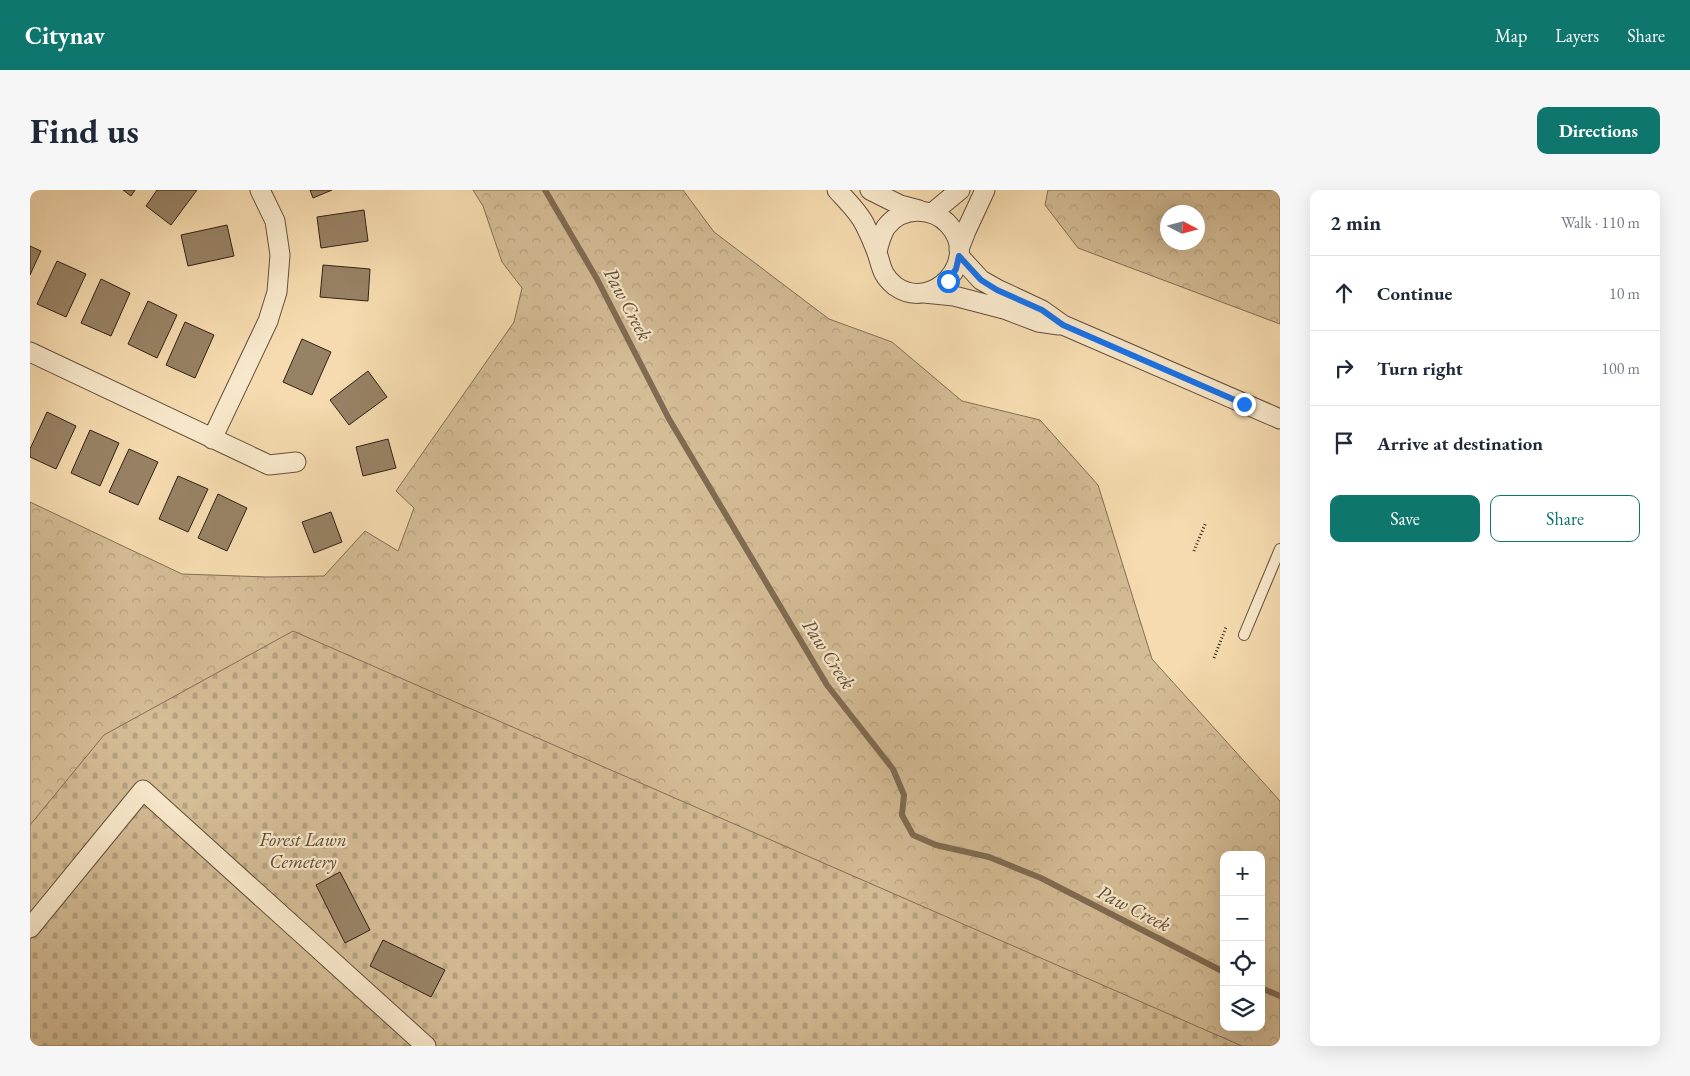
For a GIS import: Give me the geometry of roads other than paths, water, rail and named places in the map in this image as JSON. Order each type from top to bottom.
[{"type":"street","points":[[212,439],[268,321],[277,292],[280,255],[275,221],[260,190]]},
{"type":"street","points":[[837,190],[865,224],[886,278],[897,287],[910,292],[954,296],[1004,309],[1038,322],[1063,325]]},
{"type":"street","points":[[870,190],[891,201],[944,219],[953,229],[958,242],[959,253],[981,280],[997,290],[1042,310],[1063,325],[1280,419]]},
{"type":"street","points":[[877,252],[880,238],[887,226],[896,217],[908,212],[926,212],[960,190]]},
{"type":"street","points":[[923,293],[936,289],[948,281],[956,269],[966,231],[985,190]]},
{"type":"street","points":[[30,352],[269,465],[296,462]]},
{"type":"street","points":[[30,928],[142,790],[426,1046]]},
{"type":"lane","points":[[1244,635],[1280,549]]},
{"type":"waterway","name":"Paw Creek","points":[[545,190],[597,279],[669,419],[827,685],[893,769],[904,795],[902,815],[913,835],[936,845],[989,857],[1041,878],[1220,970]]},
{"type":"waterway","name":"Paw Creek","points":[[1265,990],[1280,996]]},
{"type":"park label","name":"Forest Lawn Cemetery","points":[[303,850]]}]
